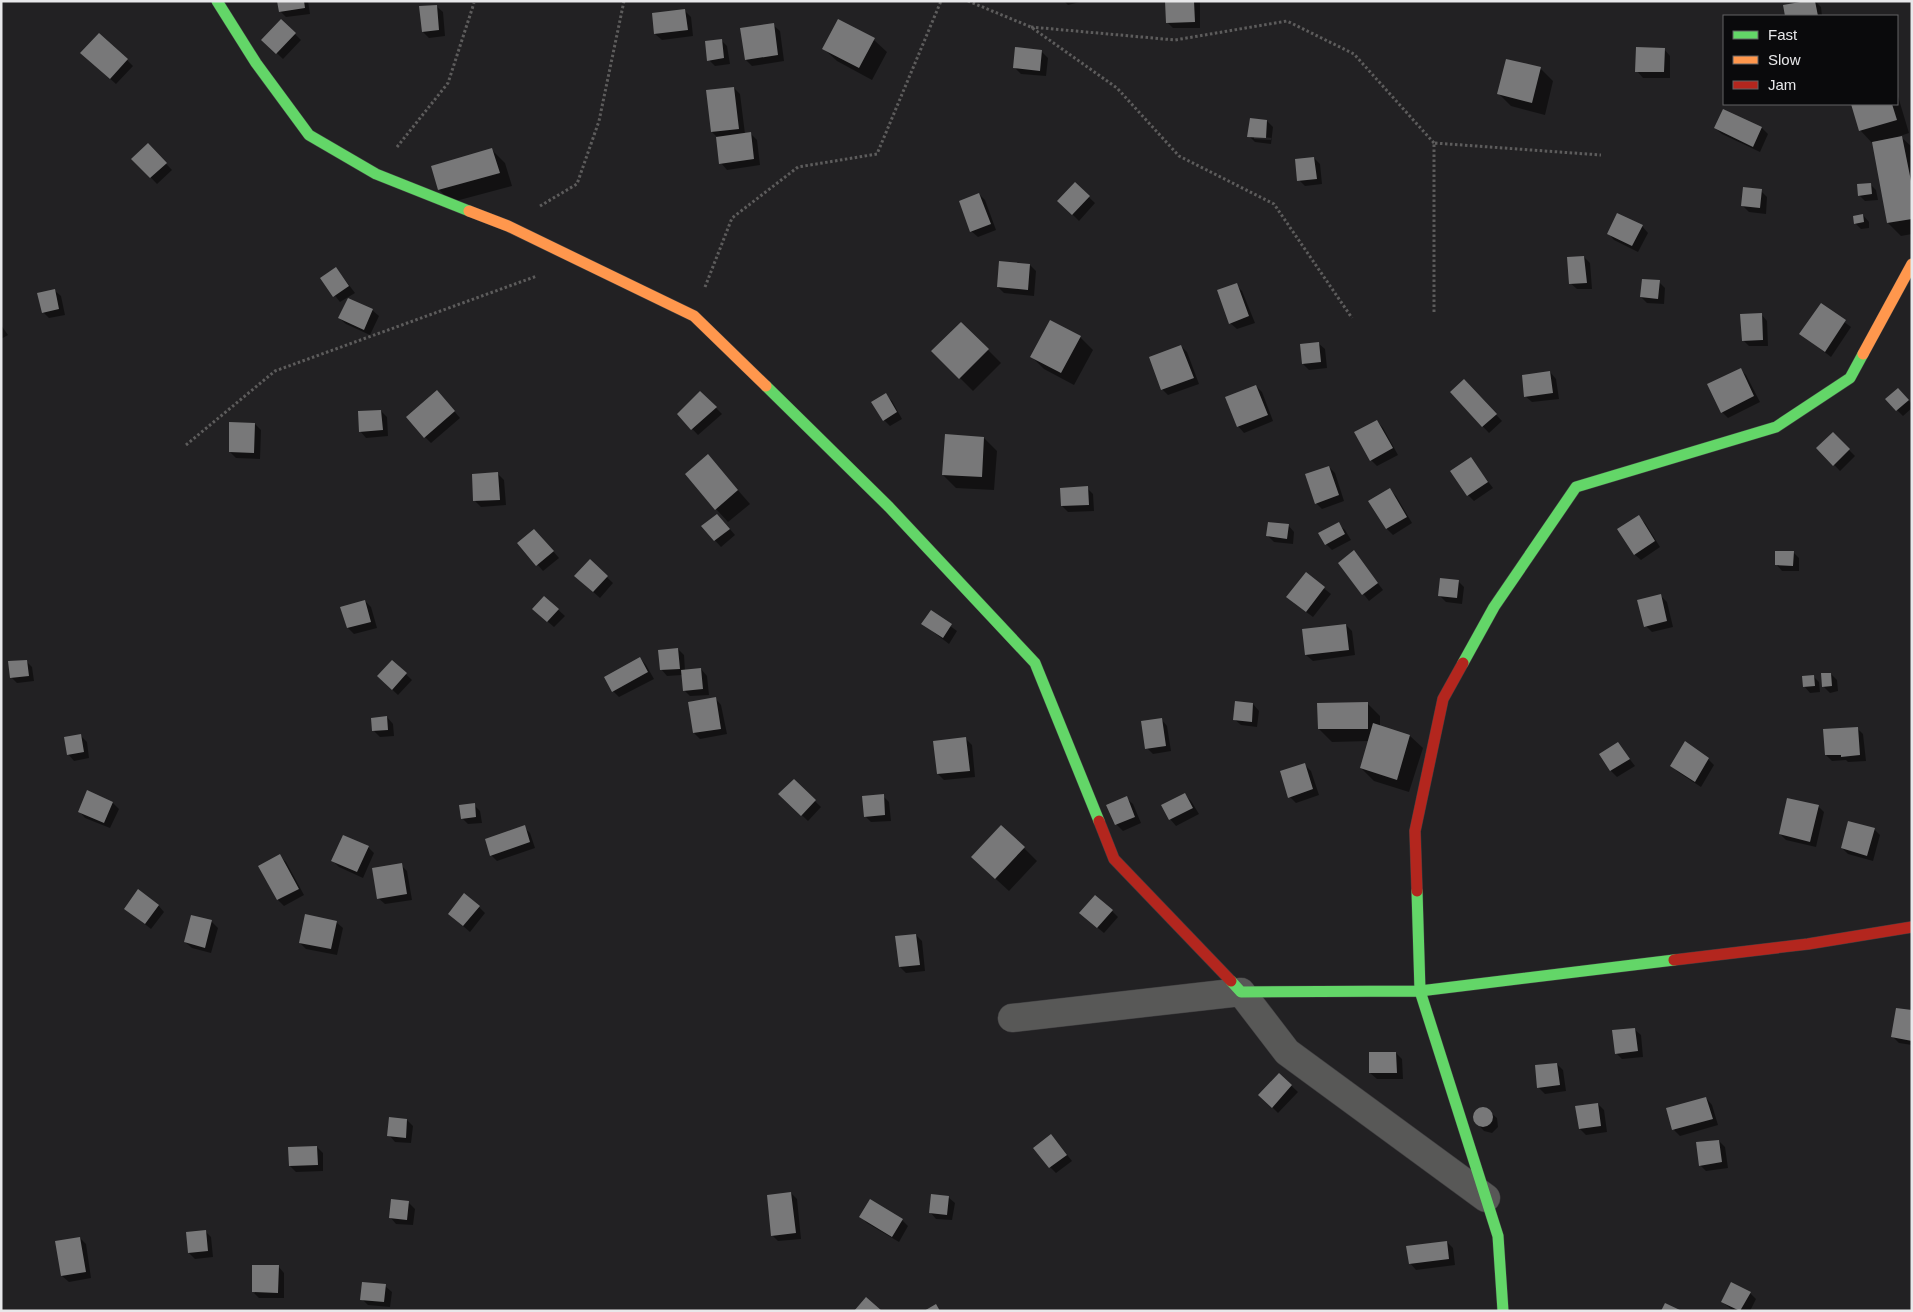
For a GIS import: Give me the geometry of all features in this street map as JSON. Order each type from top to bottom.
[{"type":"street","points":[[217,1],[256,63],[309,135],[376,174],[508,226],[694,316],[889,507],[1035,663],[1114,859],[1241,992],[1287,1052],[1486,1198]]},
{"type":"street","points":[[1504,1311],[1498,1236],[1420,991],[1415,831],[1443,698],[1494,607],[1576,487],[1776,427],[1850,378],[1912,264]]},
{"type":"street","points":[[1012,1018],[1241,992],[1420,991],[1808,944],[1912,927]]},
{"type":"path","points":[[508,226],[577,184],[599,121],[624,1]]},
{"type":"path","points":[[694,316],[732,218],[798,167],[877,154],[941,1]]},
{"type":"path","points":[[968,1],[1031,27],[1117,88],[1179,156],[1274,204],[1352,318]]},
{"type":"path","points":[[376,174],[448,83],[474,3]]},
{"type":"path","points":[[1031,27],[1175,40],[1287,21],[1354,54],[1434,143],[1434,312]]},
{"type":"path","points":[[1434,143],[1601,155]]},
{"type":"path","points":[[186,445],[275,371],[579,260]]},
{"type":"building","points":[[277,1],[304,1],[305,8],[279,12]]},
{"type":"building","points":[[1165,1],[1194,1],[1195,22],[1166,23]]},
{"type":"building","points":[[1815,1],[1818,15],[1785,15],[1783,5]]},
{"type":"building","points":[[437,5],[439,30],[422,32],[419,6]]},
{"type":"building","points":[[685,9],[688,30],[654,34],[652,13]]},
{"type":"building","points":[[281,19],[296,33],[276,54],[261,40]]},
{"type":"building","points":[[838,19],[875,38],[859,68],[822,49]]},
{"type":"building","points":[[774,23],[778,55],[745,60],[740,28]]},
{"type":"building","points":[[99,33],[128,59],[110,79],[80,53]]},
{"type":"building","points":[[722,39],[724,58],[707,61],[705,41]]},
{"type":"building","points":[[1015,47],[1042,50],[1040,71],[1013,68]]},
{"type":"building","points":[[1636,47],[1665,48],[1664,72],[1635,72]]},
{"type":"building","points":[[1506,59],[1541,67],[1532,103],[1497,94]]},
{"type":"building","points":[[734,87],[739,129],[711,132],[706,90]]},
{"type":"building","points":[[1851,105],[1892,105],[1897,120],[1859,131]]},
{"type":"building","points":[[1723,109],[1762,127],[1753,147],[1714,128]]},
{"type":"building","points":[[1250,118],[1267,120],[1266,138],[1247,137]]},
{"type":"building","points":[[751,132],[754,159],[719,164],[716,137]]},
{"type":"building","points":[[1902,136],[1912,186],[1912,219],[1887,223],[1872,142]]},
{"type":"building","points":[[148,143],[167,163],[150,178],[131,159]]},
{"type":"building","points":[[492,148],[500,173],[438,190],[431,166]]},
{"type":"building","points":[[1314,157],[1317,179],[1297,181],[1295,159]]},
{"type":"building","points":[[1075,182],[1090,196],[1072,215],[1057,201]]},
{"type":"building","points":[[1871,183],[1872,194],[1858,196],[1857,184]]},
{"type":"building","points":[[1743,187],[1762,189],[1760,208],[1741,206]]},
{"type":"building","points":[[979,193],[991,224],[970,232],[959,201]]},
{"type":"building","points":[[1617,213],[1643,225],[1632,246],[1607,234]]},
{"type":"building","points":[[1863,214],[1864,222],[1854,224],[1853,216]]},
{"type":"building","points":[[1584,256],[1587,283],[1569,284],[1567,257]]},
{"type":"building","points":[[999,261],[1030,264],[1028,290],[997,287]]},
{"type":"building","points":[[336,267],[349,286],[333,297],[320,278]]},
{"type":"building","points":[[1642,279],[1660,280],[1658,299],[1640,297]]},
{"type":"building","points":[[1237,283],[1249,316],[1229,324],[1217,290]]},
{"type":"building","points":[[55,289],[59,309],[42,313],[37,293]]},
{"type":"building","points":[[348,298],[373,309],[364,330],[338,318]]},
{"type":"building","points":[[1821,303],[1846,320],[1825,352],[1799,334]]},
{"type":"building","points":[[1762,313],[1763,340],[1742,341],[1740,314]]},
{"type":"building","points":[[1050,320],[1081,336],[1061,373],[1030,357]]},
{"type":"building","points":[[961,322],[989,349],[959,379],[931,351]]},
{"type":"building","points":[[1319,342],[1321,362],[1302,364],[1300,344]]},
{"type":"building","points":[[1181,345],[1194,378],[1161,390],[1149,357]]},
{"type":"building","points":[[1741,368],[1754,396],[1721,413],[1707,384]]},
{"type":"building","points":[[1550,371],[1553,393],[1524,397],[1522,375]]},
{"type":"building","points":[[1464,379],[1497,414],[1482,427],[1450,392]]},
{"type":"building","points":[[1256,385],[1268,415],[1237,427],[1225,397]]},
{"type":"building","points":[[1898,388],[1909,400],[1896,411],[1885,399]]},
{"type":"building","points":[[437,390],[455,411],[424,438],[406,417]]},
{"type":"building","points":[[700,391],[717,407],[691,430],[677,414]]},
{"type":"building","points":[[886,393],[897,412],[883,421],[871,402]]},
{"type":"building","points":[[381,410],[383,430],[359,432],[358,411]]},
{"type":"building","points":[[1377,420],[1393,448],[1370,461],[1354,432]]},
{"type":"building","points":[[229,422],[255,423],[254,453],[229,452]]},
{"type":"building","points":[[1833,432],[1850,449],[1833,466],[1816,448]]},
{"type":"building","points":[[945,434],[984,437],[982,477],[942,475]]},
{"type":"building","points":[[708,454],[738,490],[715,510],[685,474]]},
{"type":"building","points":[[1471,457],[1488,482],[1467,496],[1450,471]]},
{"type":"building","points":[[1329,466],[1339,495],[1315,504],[1305,474]]},
{"type":"building","points":[[498,472],[500,500],[473,501],[472,474]]},
{"type":"building","points":[[1088,486],[1089,505],[1061,506],[1060,488]]},
{"type":"building","points":[[1390,488],[1407,517],[1386,529],[1368,501]]},
{"type":"building","points":[[717,514],[730,529],[714,541],[701,526]]},
{"type":"building","points":[[1639,515],[1655,541],[1634,555],[1617,529]]},
{"type":"building","points":[[1268,522],[1289,524],[1287,539],[1266,536]]},
{"type":"building","points":[[1339,522],[1345,534],[1325,545],[1318,533]]},
{"type":"building","points":[[534,529],[554,551],[536,566],[517,543]]},
{"type":"building","points":[[1354,550],[1378,583],[1362,595],[1338,563]]},
{"type":"building","points":[[1775,551],[1794,551],[1793,566],[1775,565]]},
{"type":"building","points":[[590,559],[608,576],[593,592],[574,576]]},
{"type":"building","points":[[1306,572],[1325,587],[1306,612],[1286,597]]},
{"type":"building","points":[[1440,578],[1459,580],[1457,598],[1438,596]]},
{"type":"building","points":[[1661,594],[1667,621],[1644,627],[1637,600]]},
{"type":"building","points":[[544,596],[559,609],[547,622],[532,609]]},
{"type":"building","points":[[365,600],[371,622],[347,628],[340,607]]},
{"type":"building","points":[[931,610],[952,624],[943,638],[921,624]]},
{"type":"building","points":[[1346,624],[1349,650],[1305,655],[1302,629]]},
{"type":"building","points":[[678,648],[680,669],[660,670],[658,650]]},
{"type":"building","points":[[640,657],[648,672],[612,692],[604,677]]},
{"type":"building","points":[[27,660],[29,676],[10,678],[8,661]]},
{"type":"building","points":[[392,660],[407,673],[392,690],[377,676]]},
{"type":"building","points":[[701,668],[703,689],[683,691],[681,670]]},
{"type":"building","points":[[1821,673],[1831,673],[1832,686],[1822,687]]},
{"type":"building","points":[[1814,675],[1815,686],[1803,687],[1802,676]]},
{"type":"building","points":[[716,697],[721,729],[693,733],[688,702]]},
{"type":"building","points":[[1235,701],[1253,703],[1252,722],[1233,720]]},
{"type":"building","points":[[1368,702],[1368,729],[1318,729],[1317,703]]},
{"type":"building","points":[[387,716],[388,730],[372,731],[371,718]]},
{"type":"building","points":[[1162,718],[1166,746],[1145,749],[1141,721]]},
{"type":"building","points":[[1373,723],[1410,735],[1397,780],[1360,768]]},
{"type":"building","points":[[1858,727],[1860,755],[1841,757],[1841,755],[1825,755],[1823,729]]},
{"type":"building","points":[[81,734],[84,752],[67,755],[64,737]]},
{"type":"building","points":[[966,737],[970,771],[937,774],[933,741]]},
{"type":"building","points":[[1685,741],[1709,758],[1695,782],[1670,766]]},
{"type":"building","points":[[1618,742],[1630,759],[1610,771],[1599,754]]},
{"type":"building","points":[[1305,763],[1313,789],[1288,798],[1280,771]]},
{"type":"building","points":[[794,779],[816,800],[801,816],[778,794]]},
{"type":"building","points":[[87,790],[113,802],[104,823],[78,812]]},
{"type":"building","points":[[1185,793],[1193,808],[1169,820],[1161,805]]},
{"type":"building","points":[[884,794],[885,815],[864,817],[862,796]]},
{"type":"building","points":[[1127,796],[1135,817],[1115,825],[1106,805]]},
{"type":"building","points":[[1787,798],[1819,805],[1810,842],[1779,834]]},
{"type":"building","points":[[475,803],[476,817],[461,819],[459,805]]},
{"type":"building","points":[[1848,821],[1875,828],[1867,856],[1841,848]]},
{"type":"building","points":[[525,825],[530,842],[490,856],[485,839]]},
{"type":"building","points":[[1001,825],[1025,847],[995,879],[971,857]]},
{"type":"building","points":[[343,835],[369,846],[357,872],[331,861]]},
{"type":"building","points":[[280,854],[299,889],[277,900],[258,866]]},
{"type":"building","points":[[402,863],[407,894],[377,899],[372,868]]},
{"type":"building","points":[[138,889],[159,905],[145,924],[124,909]]},
{"type":"building","points":[[464,893],[480,906],[463,926],[448,914]]},
{"type":"building","points":[[1095,895],[1113,910],[1097,928],[1079,913]]},
{"type":"building","points":[[305,914],[337,921],[331,949],[299,943]]},
{"type":"building","points":[[191,915],[212,920],[205,948],[184,942]]},
{"type":"building","points":[[916,934],[920,965],[899,967],[895,936]]},
{"type":"building","points":[[1896,1008],[1912,1010],[1912,1041],[1891,1037]]},
{"type":"building","points":[[1635,1028],[1638,1051],[1615,1054],[1612,1030]]},
{"type":"building","points":[[1369,1052],[1396,1052],[1397,1073],[1369,1073]]},
{"type":"building","points":[[1557,1063],[1560,1085],[1537,1088],[1535,1065]]},
{"type":"building","points":[[1279,1073],[1292,1085],[1272,1108],[1258,1095]]},
{"type":"building","points":[[1706,1097],[1713,1119],[1672,1130],[1666,1108]]},
{"type":"building","points":[[1598,1103],[1601,1126],[1579,1129],[1575,1106]]},
{"type":"building","points":[[1483,1107],[1490,1110],[1493,1117],[1490,1124],[1483,1127],[1476,1124],[1473,1117],[1476,1110]]},
{"type":"building","points":[[389,1117],[407,1119],[406,1138],[387,1136]]},
{"type":"building","points":[[1051,1134],[1067,1155],[1049,1168],[1033,1148]]},
{"type":"building","points":[[1719,1140],[1722,1162],[1699,1166],[1696,1142]]},
{"type":"building","points":[[317,1146],[318,1165],[289,1166],[288,1147]]},
{"type":"building","points":[[791,1192],[796,1233],[771,1236],[767,1195]]},
{"type":"building","points":[[931,1194],[949,1196],[947,1215],[929,1213]]},
{"type":"building","points":[[391,1199],[409,1201],[407,1220],[389,1218]]},
{"type":"building","points":[[870,1199],[903,1219],[892,1237],[859,1217]]},
{"type":"building","points":[[206,1230],[208,1251],[188,1253],[186,1232]]},
{"type":"building","points":[[80,1237],[86,1272],[61,1276],[55,1241]]},
{"type":"building","points":[[1447,1241],[1449,1259],[1409,1264],[1406,1246]]},
{"type":"building","points":[[252,1265],[279,1265],[278,1293],[252,1292]]},
{"type":"building","points":[[362,1282],[386,1284],[384,1302],[360,1300]]},
{"type":"building","points":[[1731,1282],[1751,1292],[1740,1311],[1721,1302]]},
{"type":"building","points":[[866,1297],[882,1311],[854,1311]]},
{"type":"building","points":[[1665,1303],[1682,1311],[1661,1311]]},
{"type":"building","points":[[936,1304],[940,1311],[924,1311]]},
{"type":"traffic: fast","points":[[217,1],[256,63],[309,135],[376,174],[469,211]]},
{"type":"traffic: fast","points":[[1463,663],[1494,607],[1576,487],[1776,427],[1850,378],[1863,354]]},
{"type":"traffic: fast","points":[[766,386],[889,507],[1035,663],[1099,821]]},
{"type":"traffic: fast","points":[[1417,891],[1420,991],[1498,1236],[1503,1311]]},
{"type":"traffic: fast","points":[[1231,981],[1241,992],[1420,991],[1674,960]]},
{"type":"traffic: slow","points":[[469,211],[508,226],[694,316],[766,386]]},
{"type":"traffic: slow","points":[[1863,354],[1912,264]]},
{"type":"traffic: jam","points":[[1417,891],[1415,831],[1443,699],[1463,663]]},
{"type":"traffic: jam","points":[[1099,821],[1114,859],[1231,981]]},
{"type":"traffic: jam","points":[[1674,960],[1808,944],[1912,927]]}]
